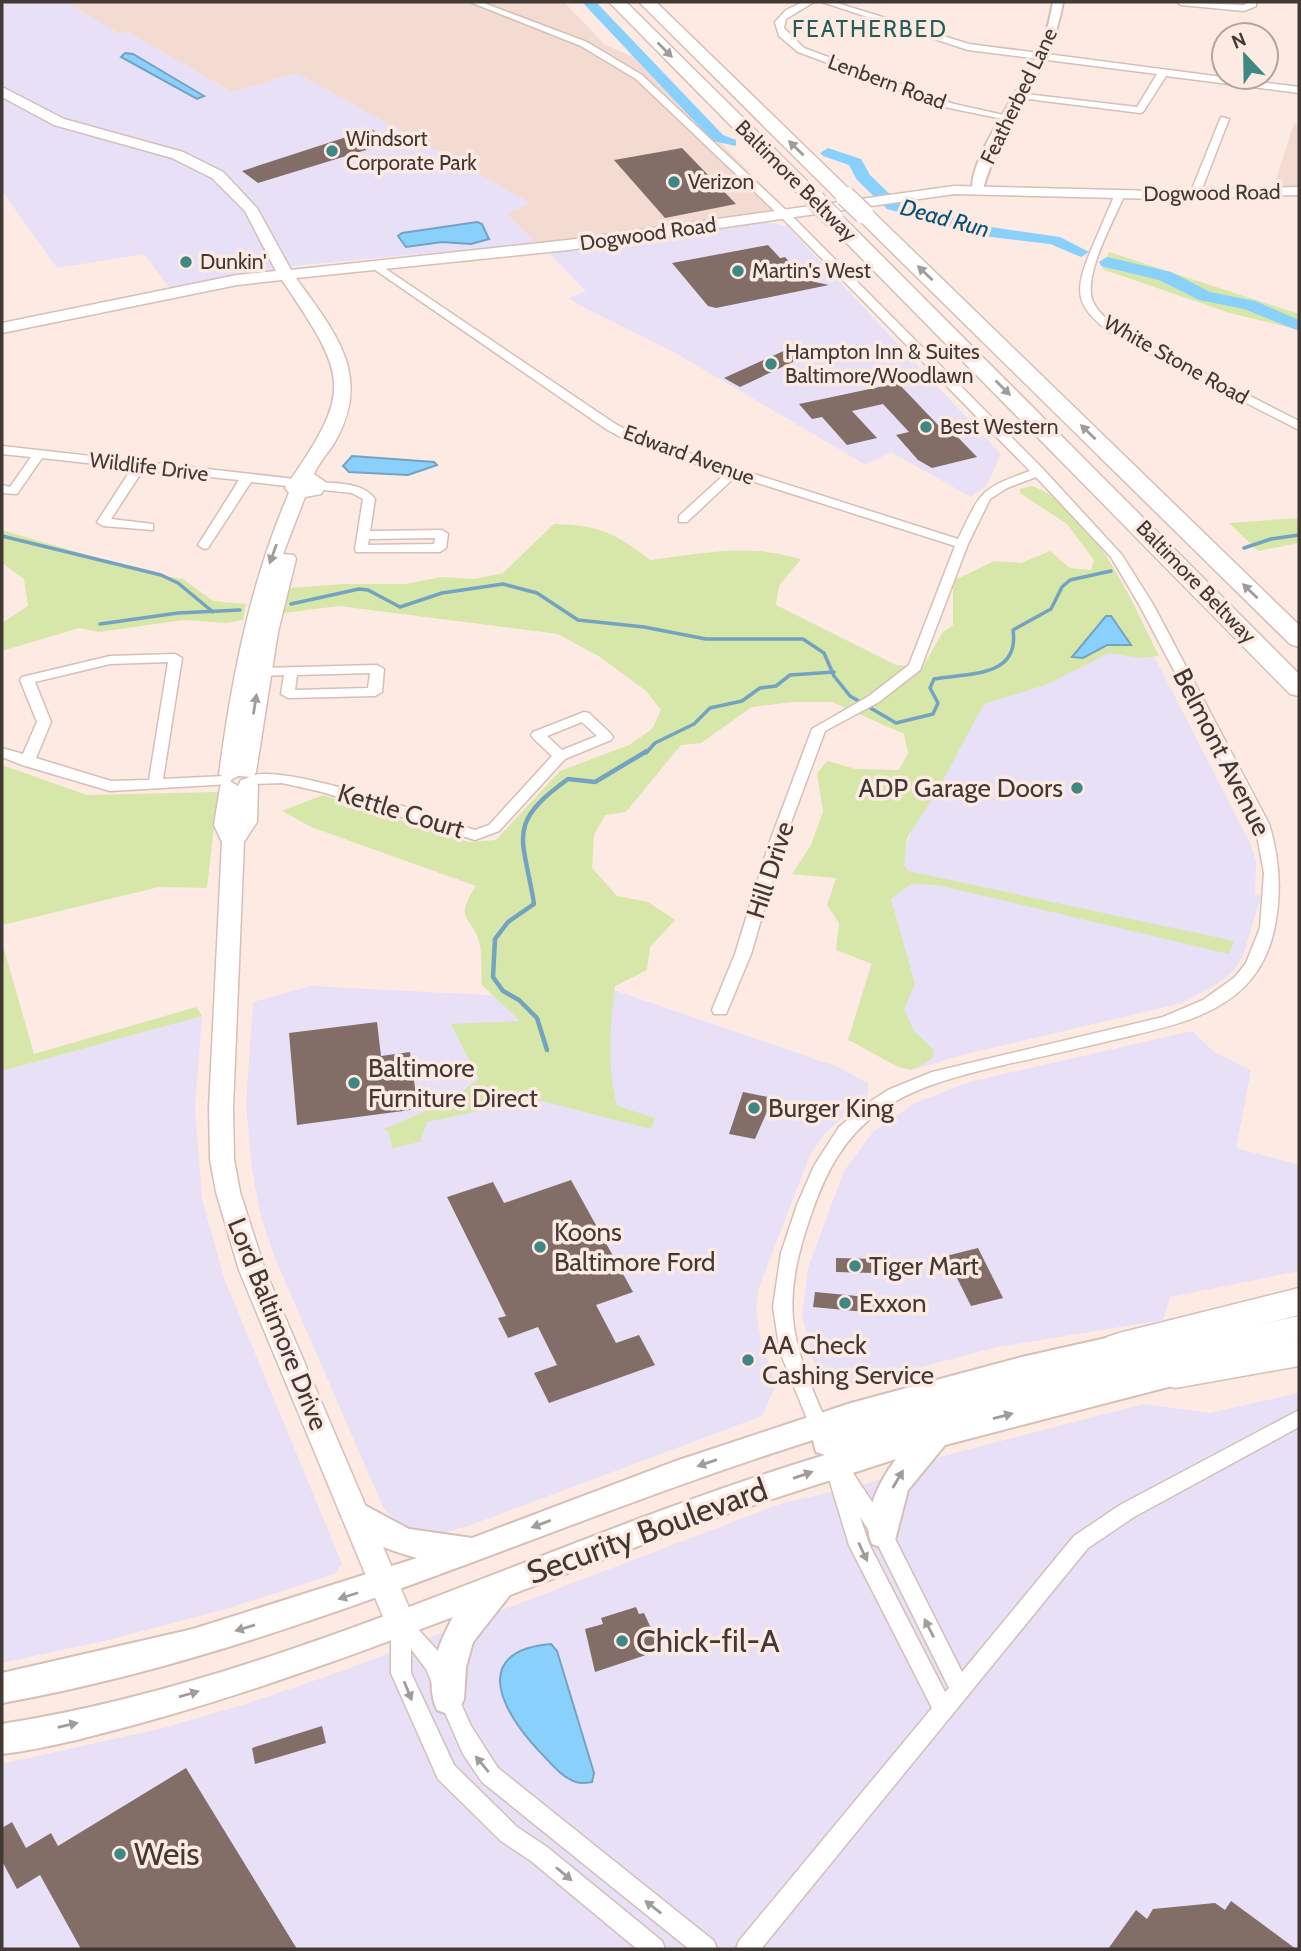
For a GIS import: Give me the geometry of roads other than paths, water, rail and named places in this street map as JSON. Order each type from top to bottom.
[{"type":"highway","name":"Baltimore Beltway","points":[[617,2],[1299,688]]},
{"type":"highway","name":"Baltimore Beltway","points":[[647,2],[1299,639]]},
{"type":"highway","points":[[1119,1347],[1299,1301]]},
{"type":"highway","points":[[1175,1374],[1299,1352]]},
{"type":"main road","name":"Lord Baltimore Drive","points":[[2,91],[52,120],[166,152],[222,179],[245,200],[255,215],[285,274],[331,340],[343,369],[345,386],[342,405],[327,441],[328,454],[280,534],[257,605],[240,689],[238,780]]},
{"type":"main road","name":"Dogwood Road","points":[[2,328],[204,286],[285,274],[568,245],[976,189],[1121,194],[1299,191]]},
{"type":"main road","name":"Lord Baltimore Drive","points":[[307,485],[281,579],[238,780],[225,825],[233,842],[221,1108],[222,1158],[228,1192],[252,1270],[401,1624]]},
{"type":"main road","name":"Security Boulevard","points":[[6,1739],[123,1712],[243,1679],[401,1624],[698,1510],[917,1396],[1119,1347],[1299,1311]]},
{"type":"main road","points":[[827,1444],[1015,1391],[1299,1326]]},
{"type":"main road","name":"Security Boulevard","points":[[2,1688],[156,1654],[384,1583],[683,1471],[827,1444],[937,1434],[1299,1345]]},
{"type":"main road","points":[[883,1535],[890,1493],[900,1474],[937,1434]]},
{"type":"main road","points":[[355,1513],[404,1544],[435,1549],[482,1547]]},
{"type":"main road","points":[[447,1699],[448,1666],[466,1623],[479,1606],[508,1582]]},
{"type":"street","name":"Belmont Avenue","points":[[474,2],[584,44],[631,70],[784,214],[1039,472],[1098,534],[1123,566],[1262,824],[1272,863],[1270,922],[1256,962],[1237,985],[1214,1002],[1166,1022],[948,1074],[900,1091],[855,1122],[823,1163],[808,1197],[785,1266],[781,1295],[785,1347],[827,1444],[859,1545],[943,1709]]},
{"type":"street","name":"Lenbern Road","points":[[810,2],[782,16],[778,22],[779,31],[801,50],[952,106],[1008,117]]},
{"type":"street","points":[[826,2],[959,44],[1299,90]]},
{"type":"street","name":"Featherbed Lane","points":[[976,189],[1008,117],[1055,29],[1058,2]]},
{"type":"street","points":[[1181,2],[1244,8],[1252,6],[1252,2]]},
{"type":"street","points":[[1020,95],[1140,110],[1163,73]]},
{"type":"street","points":[[1195,194],[1224,119]]},
{"type":"street","name":"White Stone Road","points":[[1121,194],[1085,278],[1083,291],[1092,311],[1116,332],[1299,426]]},
{"type":"street","name":"Edward Avenue","points":[[373,265],[623,434],[655,448],[962,544]]},
{"type":"street","name":"Wildlife Drive","points":[[2,450],[366,493],[369,499],[363,535]]},
{"type":"street","points":[[2,489],[13,491],[39,454]]},
{"type":"street","points":[[140,465],[103,522],[149,527]]},
{"type":"street","points":[[683,519],[734,472]]},
{"type":"street","points":[[962,544],[990,492],[1039,472]]},
{"type":"street","points":[[204,545],[247,478]]},
{"type":"street","points":[[442,534],[440,548],[361,549],[363,535],[442,534]]},
{"type":"street","name":"Hill Drive","points":[[720,1010],[743,954],[776,844],[819,729],[862,705],[915,667],[962,544]]},
{"type":"street","points":[[27,762],[44,722],[27,680],[110,660],[175,658],[155,785]]},
{"type":"street","points":[[260,672],[291,671],[377,669],[375,692],[288,694],[291,671]]},
{"type":"street","name":"Kettle Court","points":[[2,752],[110,786],[282,778],[325,788],[475,835],[494,828],[560,756]]},
{"type":"street","points":[[747,1949],[1081,1542],[1127,1511],[1299,1418]]},
{"type":"street","name":"Belmont Avenue","points":[[827,1444],[883,1535],[960,1689]]},
{"type":"street","name":"Lord Baltimore Drive","points":[[401,1624],[432,1660],[473,1755],[490,1774],[706,1949]]},
{"type":"street","name":"Lord Baltimore Drive","points":[[401,1624],[401,1673],[446,1772],[509,1834],[539,1854],[654,1949]]},
{"type":"water","points":[[125,53],[133,54],[204,96],[197,99],[121,57]]},
{"type":"water","points":[[477,222],[482,224],[489,239],[471,244],[442,242],[406,247],[398,236],[402,233]]},
{"type":"water","points":[[352,456],[434,462],[437,465],[408,475],[349,472],[343,466]]},
{"type":"water","points":[[1106,616],[1111,616],[1131,645],[1107,645],[1083,658],[1072,657]]},
{"type":"water","points":[[551,1644],[557,1651],[594,1773],[592,1782],[576,1782],[556,1769],[514,1719],[500,1686],[501,1671],[509,1658],[525,1649]]},
{"type":"waterway","name":"Dead Run","points":[[589,2],[718,138],[731,143]]},
{"type":"waterway","name":"Dead Run","points":[[828,153],[855,162],[863,177],[893,206],[983,231],[1054,240],[1081,252]]},
{"type":"waterway","name":"Dead Run","points":[[1107,262],[1165,276],[1205,296],[1249,305],[1299,326]]},
{"type":"waterway","points":[[1244,548],[1271,539],[1299,535]]},
{"type":"waterway","points":[[2,536],[161,575],[178,583],[212,611]]},
{"type":"waterway","points":[[832,672],[850,696],[896,723],[933,714],[938,703],[930,688],[934,679],[976,674],[1000,665],[1013,646],[1013,630],[1051,609],[1062,587],[1070,580],[1111,571]]},
{"type":"waterway","points":[[291,604],[359,589],[368,590],[400,607],[442,593],[503,584],[537,593],[578,620],[644,627],[706,639],[803,639],[824,653],[832,672]]},
{"type":"waterway","points":[[212,611],[240,610]]},
{"type":"waterway","points":[[100,624],[178,613],[212,611]]},
{"type":"waterway","points":[[646,753],[655,743],[694,724],[710,708],[742,701],[760,688],[776,686],[790,675],[832,672]]},
{"type":"waterway","points":[[547,1050],[537,1018],[519,1000],[503,991],[493,977],[495,939],[508,922],[534,904],[523,848],[526,821],[534,809],[568,779],[595,782],[647,751]]},
{"type":"place","name":"Windsort Corporate Park","points":[[332,151]]},
{"type":"place","name":"Verizon","points":[[674,182]]},
{"type":"place","name":"Dunkin'","points":[[186,262]]},
{"type":"place","name":"Martin's West","points":[[738,271]]},
{"type":"place","name":"Hampton Inn & Suites Baltimore/Woodlawn","points":[[771,364]]},
{"type":"place","name":"Best Western","points":[[926,427]]},
{"type":"place","name":"ADP Garage Doors","points":[[1077,788]]},
{"type":"place","name":"Baltimore Furniture Direct","points":[[354,1083]]},
{"type":"place","name":"Burger King","points":[[754,1108]]},
{"type":"place","name":"Koons Baltimore Ford","points":[[540,1247]]},
{"type":"place","name":"Tiger Mart","points":[[855,1266]]},
{"type":"place","name":"Exxon","points":[[845,1303]]},
{"type":"place","name":"AA Check Cashing Service","points":[[748,1360]]},
{"type":"place","name":"Chick-fil-A","points":[[622,1641]]},
{"type":"place","name":"Weis","points":[[120,1854]]},
{"type":"district","name":"FEATHERBED","points":[[870,29]]}]
